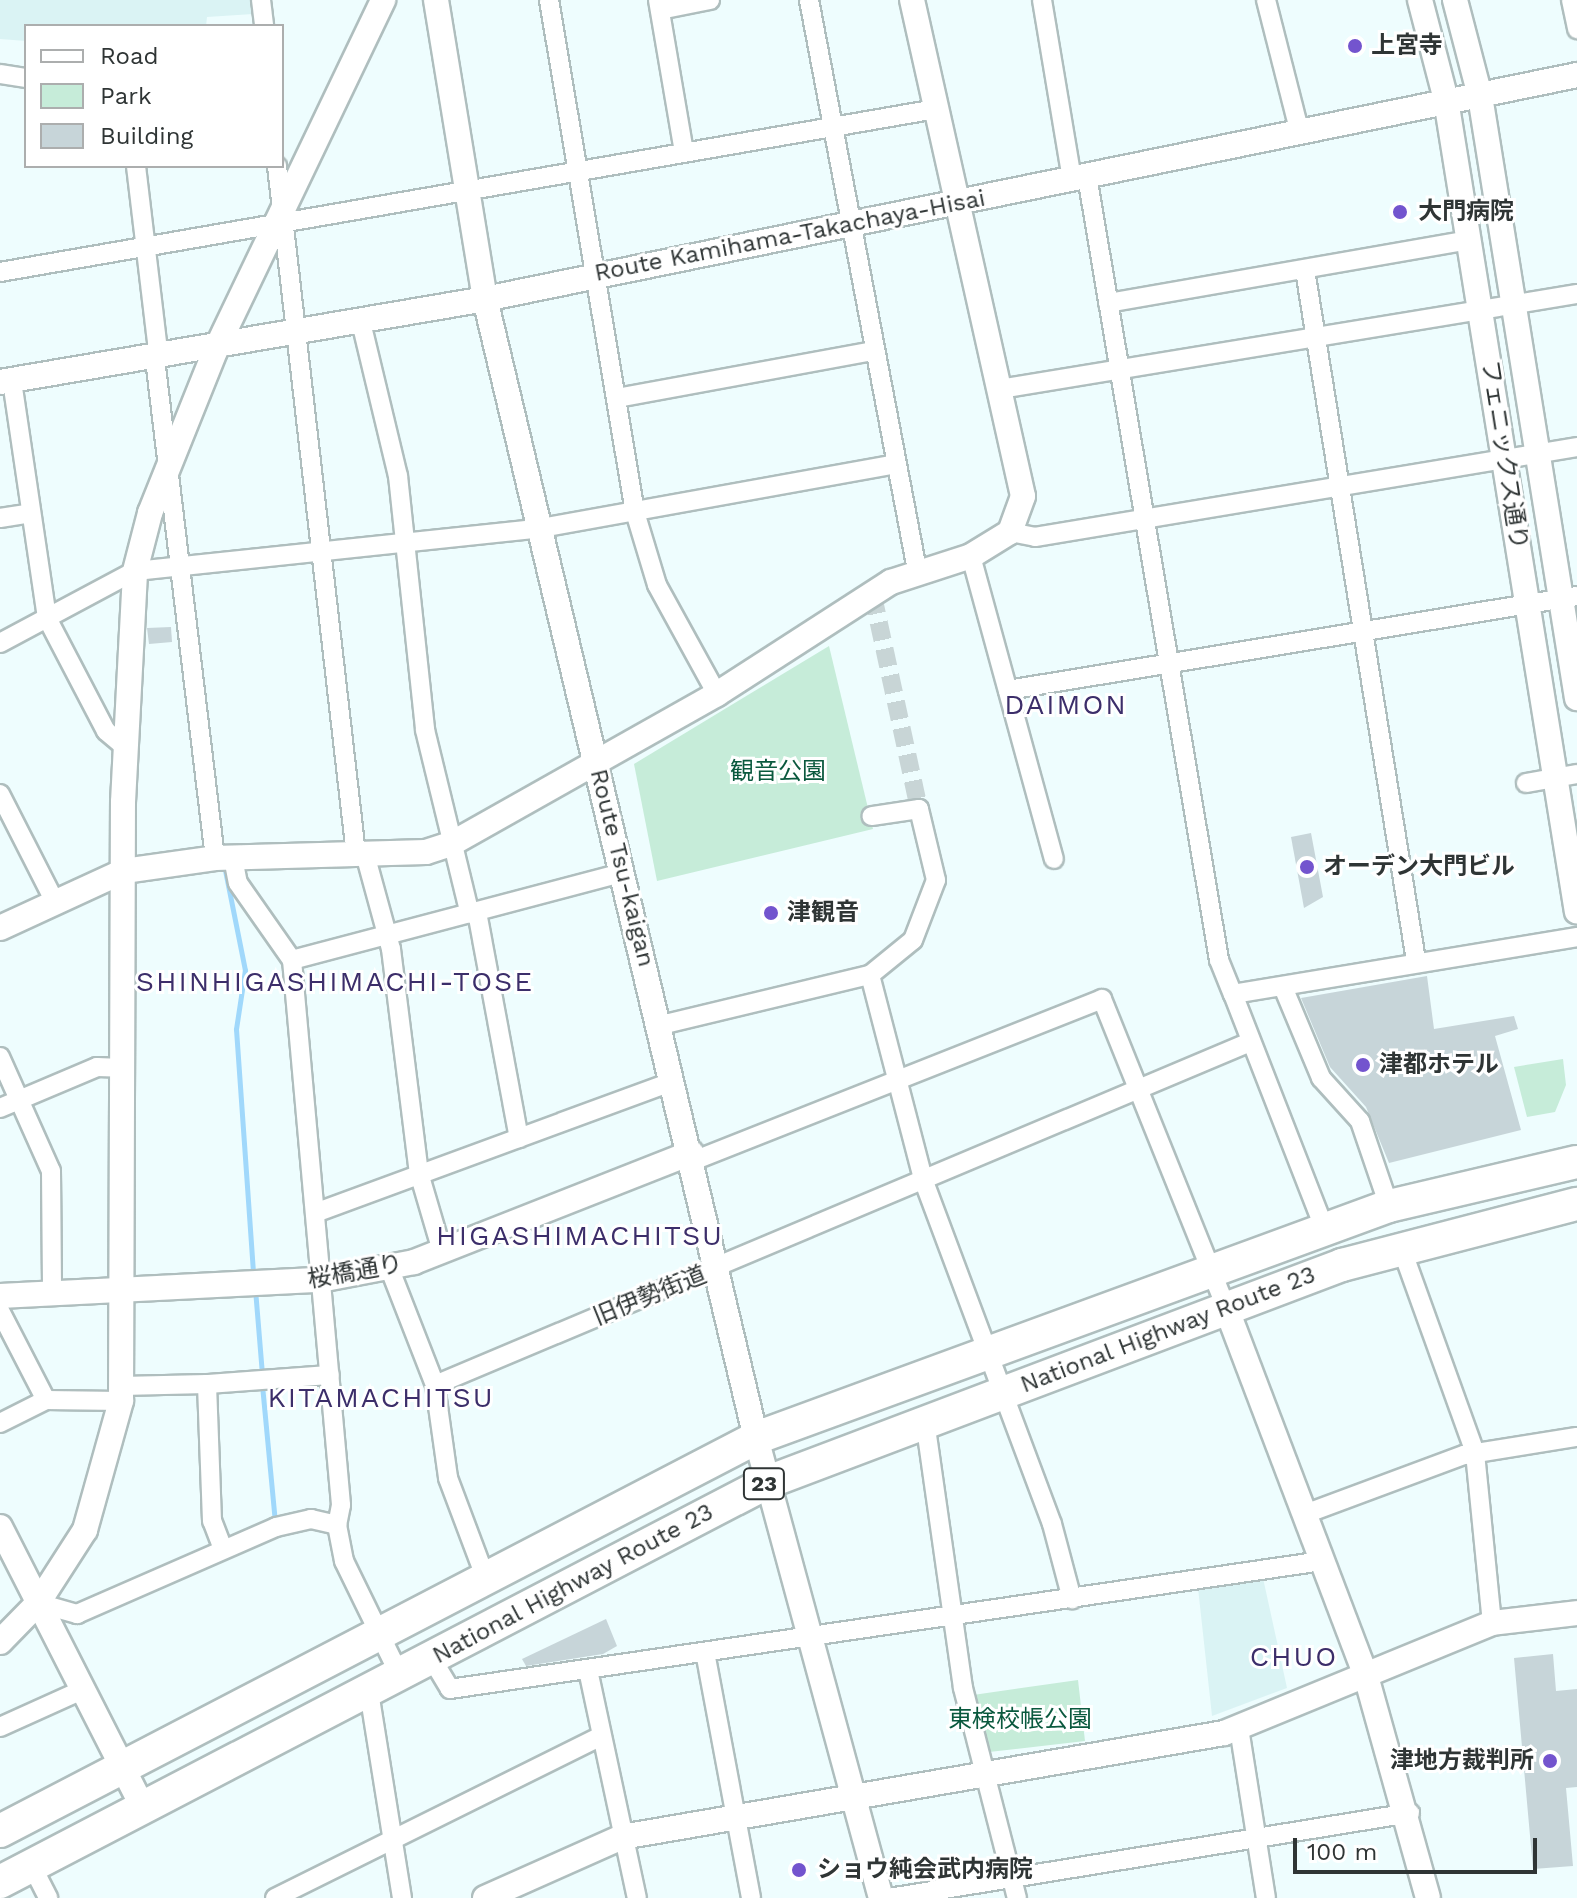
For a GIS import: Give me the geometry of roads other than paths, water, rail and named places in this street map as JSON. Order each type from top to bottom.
[{"type":"highway","name":"National Highway Route 23","points":[[0,1831],[756,1438],[1212,1272],[1324,1227],[1389,1206],[1577,1162]]},
{"type":"highway","name":"National Highway Route 23","points":[[0,1882],[768,1482],[1002,1392],[1401,1247],[1577,1204]]},
{"type":"street","points":[[261,0],[264,24]]},
{"type":"street","points":[[0,1642],[38,1603],[85,1530],[121,1394],[125,747],[135,571],[172,457],[216,349],[280,222],[383,0]]},
{"type":"street","name":"Route Tsu-kaigan","points":[[436,0],[464,190],[485,299],[661,1025],[756,1438],[881,1898]]},
{"type":"street","points":[[549,0],[635,512],[657,585],[717,694]]},
{"type":"street","points":[[684,152],[659,5],[710,0]]},
{"type":"street","points":[[809,0],[830,127],[917,570]]},
{"type":"street","points":[[0,928],[124,871],[224,858],[361,854],[451,844],[596,765],[717,694],[917,570],[971,556],[1010,532],[1023,496],[912,0]]},
{"type":"street","points":[[1042,0],[1108,303],[1142,520],[1219,960],[1324,1227]]},
{"type":"street","points":[[1266,0],[1300,133]]},
{"type":"street","name":"フェニックス通り","points":[[1420,0],[1446,100],[1527,605],[1566,776],[1577,912]]},
{"type":"street","name":"フェニックス通り","points":[[1455,0],[1480,96],[1537,454],[1569,598],[1577,698]]},
{"type":"street","points":[[1571,0],[1577,29]]},
{"type":"street","points":[[0,74],[24,78]]},
{"type":"street","name":"Route Kamihama-Takachaya-Hisai","points":[[6,381],[216,349],[485,299],[1577,75]]},
{"type":"street","points":[[0,272],[145,244],[936,109]]},
{"type":"street","points":[[136,168],[157,359],[188,567],[224,858],[292,960],[330,1375],[337,1525],[344,1561],[400,1676]]},
{"type":"street","points":[[277,168],[280,222],[299,334],[321,553],[361,854],[387,935],[419,1173],[442,1251]]},
{"type":"street","points":[[1108,303],[1469,240]]},
{"type":"street","points":[[1305,270],[1416,961]]},
{"type":"street","points":[[1000,389],[1577,294]]},
{"type":"street","points":[[361,322],[398,476],[425,730],[451,844],[473,913],[519,1138]]},
{"type":"street","points":[[617,398],[874,351]]},
{"type":"street","points":[[6,381],[47,618],[106,731],[125,747]]},
{"type":"street","points":[[1010,532],[1035,537],[1577,447]]},
{"type":"street","points":[[0,643],[135,571],[541,528],[895,464]]},
{"type":"street","points":[[0,518],[30,513]]},
{"type":"street","points":[[971,556],[1054,859]]},
{"type":"street","points":[[1008,690],[1569,598]]},
{"type":"street","points":[[1526,783],[1566,776]]},
{"type":"street","points":[[0,794],[55,902]]},
{"type":"street","points":[[661,1025],[870,975],[913,940],[942,879],[919,809],[872,816]]},
{"type":"street","points":[[292,960],[622,873]]},
{"type":"street","points":[[1233,994],[1416,961],[1577,937]]},
{"type":"street","points":[[870,975],[923,1179],[988,1351],[1072,1599]]},
{"type":"street","points":[[1283,987],[1321,1078],[1360,1121],[1389,1206]]},
{"type":"street","points":[[692,1157],[1102,999],[1227,1310],[1366,1676],[1410,1813],[1428,1898]]},
{"type":"street","name":"旧伊勢街道","points":[[435,1385],[717,1269],[1250,1042]]},
{"type":"street","points":[[0,1057],[51,1171],[52,1290]]},
{"type":"street","points":[[0,1108],[97,1067],[122,1068]]},
{"type":"street","points":[[315,1213],[674,1081]]},
{"type":"street","name":"桜橋通り","points":[[0,1296],[52,1290],[121,1293],[320,1280],[389,1267],[442,1251],[692,1157]]},
{"type":"street","points":[[1401,1247],[1475,1453],[1492,1623]]},
{"type":"street","points":[[389,1267],[435,1385],[448,1478],[486,1579]]},
{"type":"street","points":[[0,1311],[46,1400]]},
{"type":"street","points":[[0,1423],[46,1400],[330,1375]]},
{"type":"street","points":[[207,1384],[212,1521],[223,1549]]},
{"type":"street","points":[[925,1421],[957,1616],[963,1688],[1015,1878],[1017,1898]]},
{"type":"street","points":[[1305,1514],[1475,1453],[1577,1437]]},
{"type":"street","points":[[38,1603],[77,1614],[223,1549],[311,1519],[337,1525]]},
{"type":"street","points":[[0,1527],[143,1808]]},
{"type":"street","points":[[432,1659],[450,1689],[1322,1561]]},
{"type":"street","points":[[485,1898],[525,1888],[622,1837],[987,1775],[1239,1728],[1492,1623],[1577,1613]]},
{"type":"street","points":[[705,1652],[751,1898]]},
{"type":"street","points":[[588,1670],[637,1898]]},
{"type":"street","points":[[0,1727],[82,1690]]},
{"type":"street","points":[[369,1692],[396,1839],[402,1898]]},
{"type":"street","points":[[1239,1728],[1266,1898]]},
{"type":"street","points":[[275,1898],[601,1736]]},
{"type":"street","points":[[889,1898],[1410,1813]]},
{"type":"street","points":[[32,1866],[48,1898]]},
{"type":"waterway","points":[[224,865],[245,970],[236,1029],[253,1275]]},
{"type":"waterway","points":[[255,1289],[262,1375]]},
{"type":"waterway","points":[[262,1385],[275,1522]]},
{"type":"tunnel","points":[[873,596],[919,809]]},
{"type":"place","name":"上宮寺","points":[[1355,46]]},
{"type":"place","name":"大門病院","points":[[1400,212]]},
{"type":"place","name":"オーデン大門ビル","points":[[1307,867]]},
{"type":"place","name":"津観音","points":[[771,913]]},
{"type":"place","name":"津都ホテル","points":[[1363,1065]]},
{"type":"place","name":"津地方裁判所","points":[[1550,1761]]},
{"type":"place","name":"ショウ純会武内病院","points":[[799,1870]]},
{"type":"district","name":"DAIMON","points":[[1066,705]]},
{"type":"district","name":"SHINHIGASHIMACHI-TOSE","points":[[335,982]]},
{"type":"district","name":"HIGASHIMACHITSU","points":[[580,1236]]},
{"type":"district","name":"KITAMACHITSU","points":[[381,1398]]},
{"type":"district","name":"CHUO","points":[[1294,1657]]},
{"type":"park label","name":"観音公園","points":[[778,772]]},
{"type":"park label","name":"東検校帳公園","points":[[1020,1720]]}]
